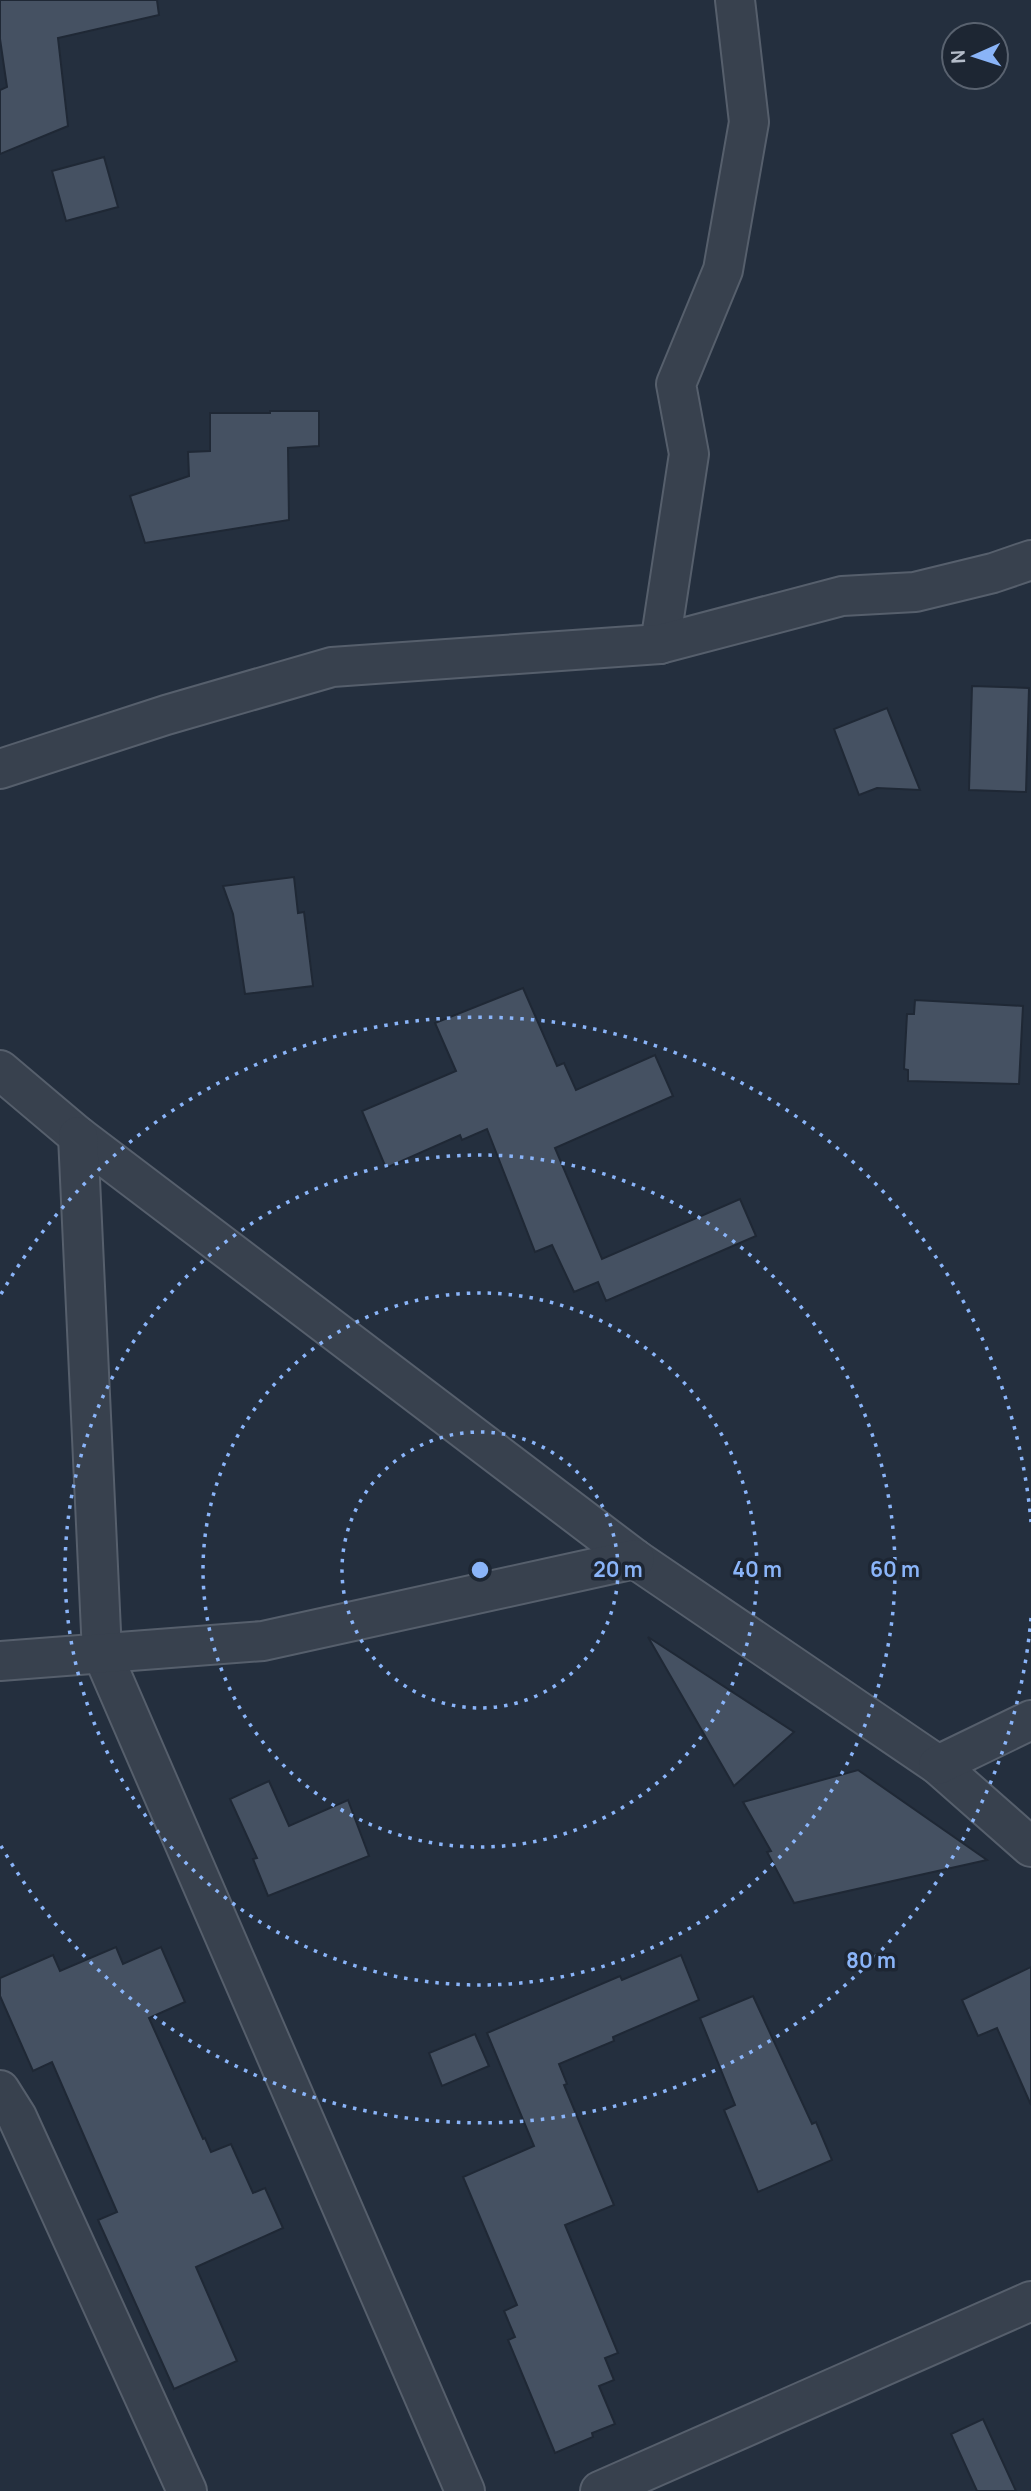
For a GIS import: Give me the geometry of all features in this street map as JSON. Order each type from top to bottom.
[{"type":"street","points":[[660,644],[689,454],[676,384],[723,270],[749,122],[735,0]]},
{"type":"street","points":[[0,769],[166,715],[332,667],[660,644],[842,596],[915,592],[993,573],[1031,560]]},
{"type":"street","points":[[0,1070],[78,1136],[635,1559],[938,1765],[1031,1847]]},
{"type":"street","points":[[78,1136],[102,1653],[465,2491]]},
{"type":"street","points":[[0,1661],[262,1641],[635,1559]]},
{"type":"street","points":[[938,1765],[1031,1720]]},
{"type":"street","points":[[0,2090],[17,2117],[187,2491]]},
{"type":"street","points":[[600,2491],[1031,2301]]},
{"type":"building","points":[[0,0],[157,0],[159,15],[58,38],[68,126],[0,154],[0,90],[7,87],[0,39]]},
{"type":"building","points":[[104,157],[118,207],[66,221],[52,171]]},
{"type":"building","points":[[319,411],[319,446],[288,448],[289,520],[145,543],[130,496],[189,476],[188,452],[210,451],[210,413]]},
{"type":"building","points":[[972,686],[1029,688],[1026,792],[969,790]]},
{"type":"building","points":[[887,708],[920,790],[877,788],[859,795],[834,729]]},
{"type":"building","points":[[294,877],[298,913],[304,912],[313,986],[245,994],[233,914],[223,886]]},
{"type":"building","points":[[523,988],[557,1066],[564,1063],[576,1090],[655,1055],[673,1096],[555,1148],[602,1259],[740,1199],[756,1236],[606,1301],[598,1282],[574,1292],[552,1245],[535,1252],[487,1129],[462,1140],[460,1135],[386,1168],[362,1111],[456,1071],[435,1023]]},
{"type":"building","points":[[915,1000],[1023,1006],[1019,1084],[908,1081],[908,1070],[904,1069],[907,1014],[914,1014]]},
{"type":"building","points":[[648,1637],[794,1732],[734,1786]]},
{"type":"building","points":[[858,1770],[987,1860],[794,1903],[767,1852],[771,1851],[743,1802]]},
{"type":"building","points":[[269,1781],[289,1826],[348,1800],[369,1856],[268,1896],[253,1859],[257,1858],[230,1799]]},
{"type":"building","points":[[116,1947],[123,1964],[161,1947],[185,2002],[149,2018],[211,2152],[231,2144],[253,2193],[265,2188],[283,2228],[196,2267],[237,2361],[174,2389],[98,2220],[117,2212],[52,2062],[33,2071],[0,1996],[0,1978],[53,1955],[60,1971]]},
{"type":"building","points":[[681,1955],[699,2000],[613,2037],[614,2041],[559,2064],[567,2084],[564,2085],[614,2205],[565,2225],[618,2353],[605,2358],[614,2380],[599,2386],[615,2424],[592,2433],[593,2437],[555,2453],[508,2340],[515,2337],[504,2311],[517,2305],[463,2177],[534,2146],[487,2033],[620,1976],[622,1980]]},
{"type":"building","points":[[1031,1967],[1031,2105],[997,2028],[978,2036],[962,2000]]},
{"type":"building","points":[[753,1996],[812,2124],[816,2122],[832,2160],[758,2192],[724,2110],[735,2105],[700,2018]]},
{"type":"building","points":[[475,2034],[489,2066],[442,2086],[429,2053]]},
{"type":"building","points":[[983,2419],[1016,2491],[977,2491],[951,2434]]}]
